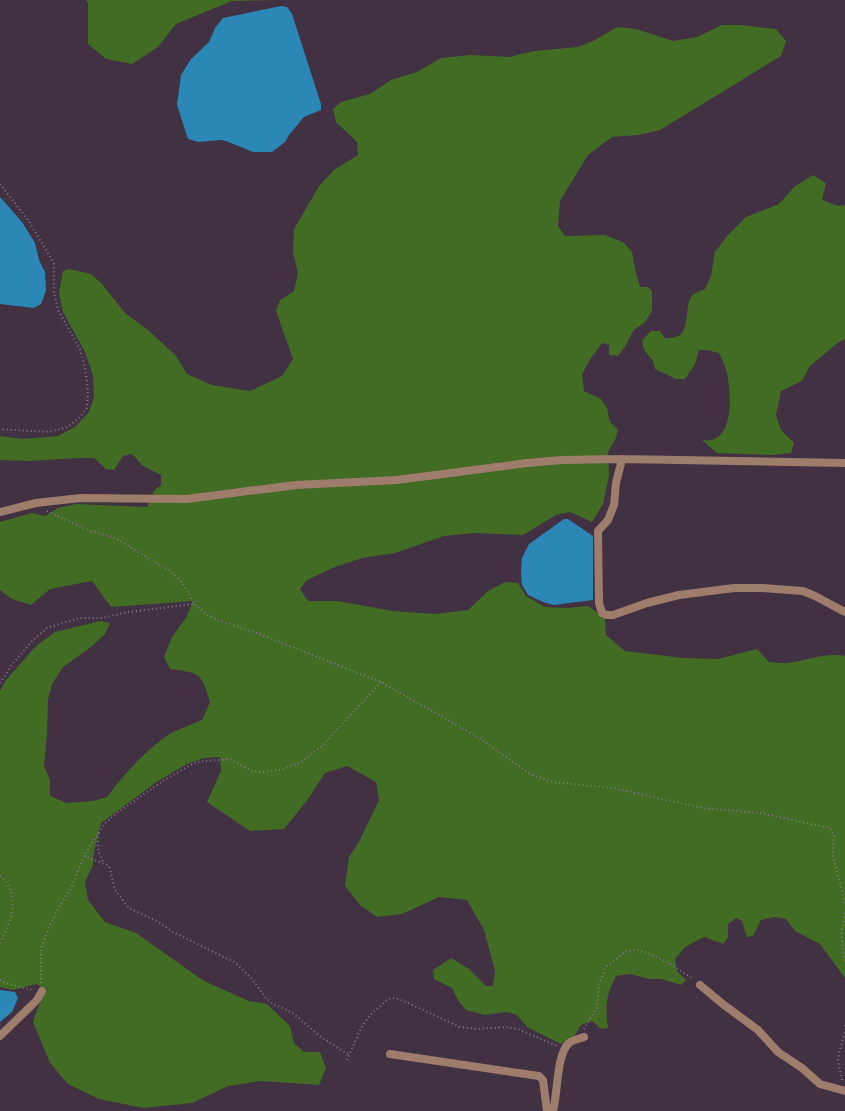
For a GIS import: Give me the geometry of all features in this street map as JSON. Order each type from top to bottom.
[{"type":"street","points":[[622,459],[616,483],[614,505],[608,520],[598,531],[599,603],[602,613],[613,615],[647,603],[679,595],[700,591],[734,588],[762,588],[803,591],[845,612]]},
{"type":"street","points":[[0,512],[36,503],[80,498],[186,499],[296,485],[397,480],[561,460],[622,459],[845,463]]},
{"type":"street","points":[[700,985],[758,1030],[778,1052],[802,1068],[820,1084],[844,1090]]},
{"type":"street","points":[[0,1036],[37,1000],[42,991]]},
{"type":"street","points":[[553,1111],[557,1082],[565,1050],[569,1044],[584,1037]]},
{"type":"street","points":[[390,1054],[540,1076],[543,1080],[547,1111]]},
{"type":"path","points":[[0,184],[28,220],[54,263],[54,293],[58,310],[80,349],[85,368],[88,390],[87,408],[80,417],[68,427],[49,432],[0,429]]},
{"type":"path","points":[[36,503],[44,510],[88,530],[115,538],[170,571],[180,580],[190,594],[194,604],[206,614],[217,620],[257,633],[381,682],[478,737],[530,774],[552,782],[613,788],[702,808],[760,813],[830,828],[834,835],[833,855],[845,904]]},
{"type":"path","points":[[0,683],[13,664],[33,640],[47,628],[79,618],[102,618],[128,612],[194,604]]},
{"type":"path","points":[[0,980],[5,983],[24,988],[42,991],[41,949],[48,929],[71,888],[84,856],[105,823],[117,813],[164,780],[196,762],[229,759],[252,771],[264,772],[280,770],[300,763],[321,747],[381,682]]},
{"type":"path","points":[[99,832],[97,849],[99,857],[104,864]]},
{"type":"path","points":[[84,856],[109,866],[115,890],[129,908],[157,921],[173,932],[236,963],[252,979],[265,997],[273,1004],[294,1014],[321,1036],[350,1055]]},
{"type":"path","points":[[0,876],[8,885],[13,897],[13,911],[8,929],[0,943]]},
{"type":"path","points":[[845,913],[841,934],[845,963]]},
{"type":"path","points":[[584,1037],[584,1029],[597,1007],[599,984],[606,966],[625,952],[636,949],[650,954],[669,963],[700,985]]},
{"type":"path","points":[[347,1060],[361,1028],[370,1015],[388,999],[395,998],[460,1027],[476,1029],[518,1029],[565,1050]]},
{"type":"path","points":[[844,1090],[838,1061],[845,1032]]},
{"type":"green space","points":[[86,0],[280,0],[232,1],[176,24],[158,47],[132,64],[106,59],[88,44],[88,3]]},
{"type":"green space","points":[[722,25],[740,25],[776,29],[786,41],[781,56],[660,130],[638,135],[612,137],[588,155],[560,201],[558,226],[565,236],[605,235],[623,242],[632,252],[640,287],[648,287],[652,291],[652,311],[645,322],[633,331],[625,347],[618,356],[609,355],[609,345],[602,343],[589,361],[582,375],[584,391],[601,399],[607,408],[610,422],[618,430],[615,440],[608,452],[609,476],[603,504],[592,522],[570,512],[556,515],[523,535],[475,533],[444,536],[395,553],[362,558],[335,567],[307,580],[300,589],[308,601],[337,601],[393,611],[435,614],[468,610],[488,591],[505,582],[518,583],[526,596],[545,607],[566,608],[588,606],[605,618],[606,635],[625,651],[683,658],[718,659],[757,649],[769,662],[783,663],[831,655],[845,656],[845,978],[820,944],[795,931],[786,919],[774,917],[761,920],[753,936],[747,937],[742,921],[736,918],[728,924],[728,937],[723,944],[704,937],[685,947],[675,959],[677,971],[686,980],[681,985],[661,979],[649,979],[630,974],[616,976],[610,989],[607,1001],[608,1028],[601,1029],[592,1021],[581,1025],[575,1035],[561,1044],[527,1027],[517,1015],[506,1012],[485,1015],[466,1010],[458,1000],[452,988],[434,979],[433,970],[451,958],[469,969],[486,986],[493,986],[495,971],[484,930],[467,900],[439,897],[402,914],[377,917],[360,905],[345,886],[349,857],[359,842],[379,800],[376,782],[347,766],[325,773],[306,802],[284,829],[250,831],[207,802],[221,771],[220,757],[204,758],[187,764],[158,781],[101,823],[94,852],[93,865],[85,882],[88,900],[105,922],[136,933],[204,981],[249,1001],[267,1004],[290,1026],[294,1043],[304,1052],[320,1052],[326,1068],[319,1085],[261,1081],[228,1086],[192,1103],[143,1108],[99,1099],[68,1084],[50,1063],[33,1022],[47,989],[36,984],[13,990],[0,987],[0,691],[6,680],[35,647],[55,632],[100,621],[110,623],[105,634],[91,647],[63,667],[52,684],[48,700],[44,766],[50,780],[50,796],[67,803],[93,801],[107,797],[135,763],[151,748],[168,735],[202,720],[210,702],[204,685],[198,676],[193,673],[170,669],[164,657],[172,637],[186,618],[193,601],[111,607],[92,581],[50,589],[31,605],[12,599],[0,590],[0,522],[32,513],[45,516],[58,508],[76,504],[147,507],[154,491],[161,485],[161,475],[143,466],[132,454],[123,456],[114,470],[106,469],[94,458],[28,461],[0,460],[0,436],[22,439],[58,436],[75,427],[89,412],[94,397],[93,376],[85,352],[63,312],[59,293],[63,271],[69,269],[91,274],[102,284],[125,313],[148,330],[176,356],[187,374],[212,385],[250,391],[282,376],[293,359],[276,311],[280,300],[294,291],[298,273],[293,252],[294,229],[319,186],[334,170],[358,155],[357,142],[336,122],[333,109],[341,102],[370,94],[391,80],[417,72],[441,58],[471,55],[509,57],[534,51],[578,47],[595,40],[617,27],[636,29],[673,41],[697,37]]},
{"type":"green space","points":[[813,175],[826,183],[822,200],[838,206],[845,205],[845,339],[839,342],[810,366],[802,381],[781,391],[776,415],[781,430],[794,443],[791,453],[771,455],[717,453],[702,440],[713,440],[721,434],[728,417],[730,406],[729,384],[725,365],[719,353],[699,350],[695,364],[685,379],[676,379],[655,369],[653,361],[644,350],[642,340],[651,331],[660,331],[665,338],[675,337],[681,334],[685,328],[690,299],[694,294],[705,289],[711,276],[715,252],[727,236],[746,217],[779,204],[794,187]]},
{"type":"water","points":[[281,6],[287,7],[292,14],[321,104],[321,110],[304,117],[285,142],[272,152],[253,152],[221,140],[198,142],[188,139],[177,105],[181,75],[191,59],[209,42],[215,28],[223,18]]},
{"type":"water","points":[[0,197],[22,222],[35,243],[39,260],[45,272],[46,291],[41,304],[34,308],[0,304]]},
{"type":"water","points":[[564,519],[568,519],[593,536],[593,600],[554,605],[528,595],[522,585],[522,558],[529,544]]},
{"type":"water","points":[[0,990],[15,992],[18,998],[12,1012],[0,1022]]}]
